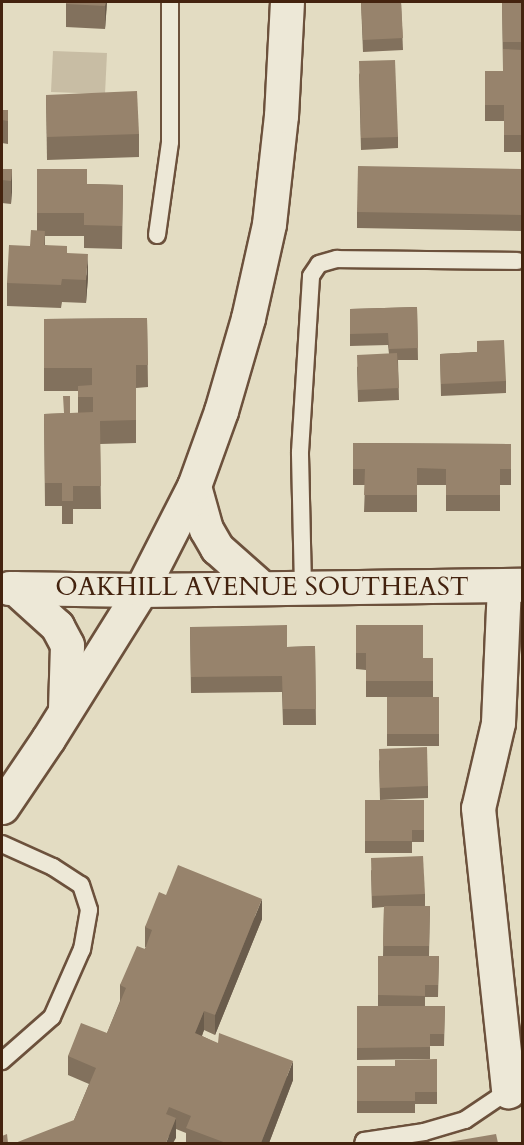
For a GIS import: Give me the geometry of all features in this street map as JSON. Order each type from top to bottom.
[{"type":"main road","points":[[2,807],[141,590],[194,486],[237,360],[269,224],[281,116],[287,2]]},
{"type":"main road","points":[[194,486],[206,529],[217,548],[262,588]]},
{"type":"main road","points":[[508,1091],[478,808],[498,723],[513,585]]},
{"type":"main road","name":"OAKHILL AVENUE SOUTHEAST","points":[[8,588],[141,590],[513,585]]},
{"type":"main road","points":[[8,588],[57,626],[67,645],[65,711]]},
{"type":"lane","points":[[157,235],[170,142],[170,2]]},
{"type":"lane","points":[[303,587],[300,452],[311,276],[319,264],[337,259],[517,261]]},
{"type":"lane","points":[[2,844],[52,867],[81,885],[89,910],[82,949],[52,1017],[2,1061]]},
{"type":"lane","points":[[363,1143],[424,1132],[465,1120],[508,1091]]},
{"type":"shaded area","points":[[53,51],[107,53],[105,94],[51,92]]},
{"type":"building","points":[[66,2],[106,2],[105,6],[66,4]]},
{"type":"building","points":[[361,2],[401,2],[403,38],[363,40]]},
{"type":"building","points":[[502,2],[522,2],[522,42],[503,42]]},
{"type":"building","points":[[503,49],[522,50],[522,135],[504,135],[504,105],[485,105],[485,71],[503,71]]},
{"type":"building","points":[[395,60],[398,137],[361,138],[359,61]]},
{"type":"building","points":[[137,91],[139,134],[47,137],[46,95]]},
{"type":"building","points":[[2,110],[8,110],[8,121],[2,120]]},
{"type":"building","points":[[358,166],[522,169],[522,215],[357,212]]},
{"type":"building","points":[[2,169],[12,169],[11,181],[2,180]]},
{"type":"building","points":[[37,169],[87,169],[87,184],[123,185],[122,226],[84,225],[84,213],[37,213]]},
{"type":"building","points":[[31,230],[45,231],[44,245],[67,246],[67,253],[88,254],[86,280],[62,279],[61,285],[7,283],[9,245],[30,246]]},
{"type":"building","points":[[417,307],[418,348],[389,349],[388,333],[350,334],[350,309]]},
{"type":"building","points":[[147,318],[148,365],[136,365],[136,420],[100,421],[101,486],[73,486],[73,501],[62,501],[62,483],[45,483],[44,414],[64,413],[63,396],[70,396],[70,413],[93,412],[93,397],[78,397],[78,386],[92,385],[92,368],[44,368],[44,319]]},
{"type":"building","points":[[504,340],[506,381],[441,384],[440,354],[477,352],[477,341]]},
{"type":"building","points":[[397,353],[399,388],[358,390],[357,355]]},
{"type":"building","points":[[353,443],[511,444],[511,469],[500,469],[500,495],[446,495],[446,469],[417,468],[417,495],[364,495],[365,469],[353,469]]},
{"type":"building","points":[[287,625],[287,647],[315,646],[316,709],[283,709],[282,676],[191,677],[190,627]]},
{"type":"building","points":[[356,625],[423,625],[423,658],[433,658],[433,681],[366,681],[366,653],[356,653]]},
{"type":"building","points":[[387,697],[439,697],[439,734],[387,734]]},
{"type":"building","points":[[427,747],[428,786],[380,788],[379,749]]},
{"type":"building","points":[[365,800],[424,800],[424,830],[412,830],[412,841],[365,841]]},
{"type":"building","points":[[423,856],[425,894],[372,896],[371,858]]},
{"type":"building","points":[[178,865],[262,899],[215,1015],[204,1011],[195,1033],[218,1043],[219,1033],[293,1061],[261,1143],[226,1143],[186,1128],[191,1116],[169,1107],[166,1114],[176,1118],[166,1143],[15,1143],[74,1120],[96,1068],[68,1056],[81,1023],[107,1033],[126,988],[120,985],[137,946],[145,949],[152,930],[145,927],[159,892],[166,895]]},
{"type":"building","points":[[384,906],[430,906],[429,946],[383,946]]},
{"type":"building","points":[[378,956],[439,956],[438,985],[425,985],[425,996],[378,995]]},
{"type":"building","points":[[357,1006],[445,1006],[444,1034],[430,1034],[430,1047],[357,1048]]},
{"type":"building","points":[[437,1059],[437,1092],[415,1092],[415,1101],[357,1101],[357,1066],[395,1066],[395,1060]]},
{"type":"building","points":[[7,1134],[8,1143],[2,1143],[2,1136]]},
{"type":"building","points":[[496,1134],[498,1143],[443,1143]]}]
